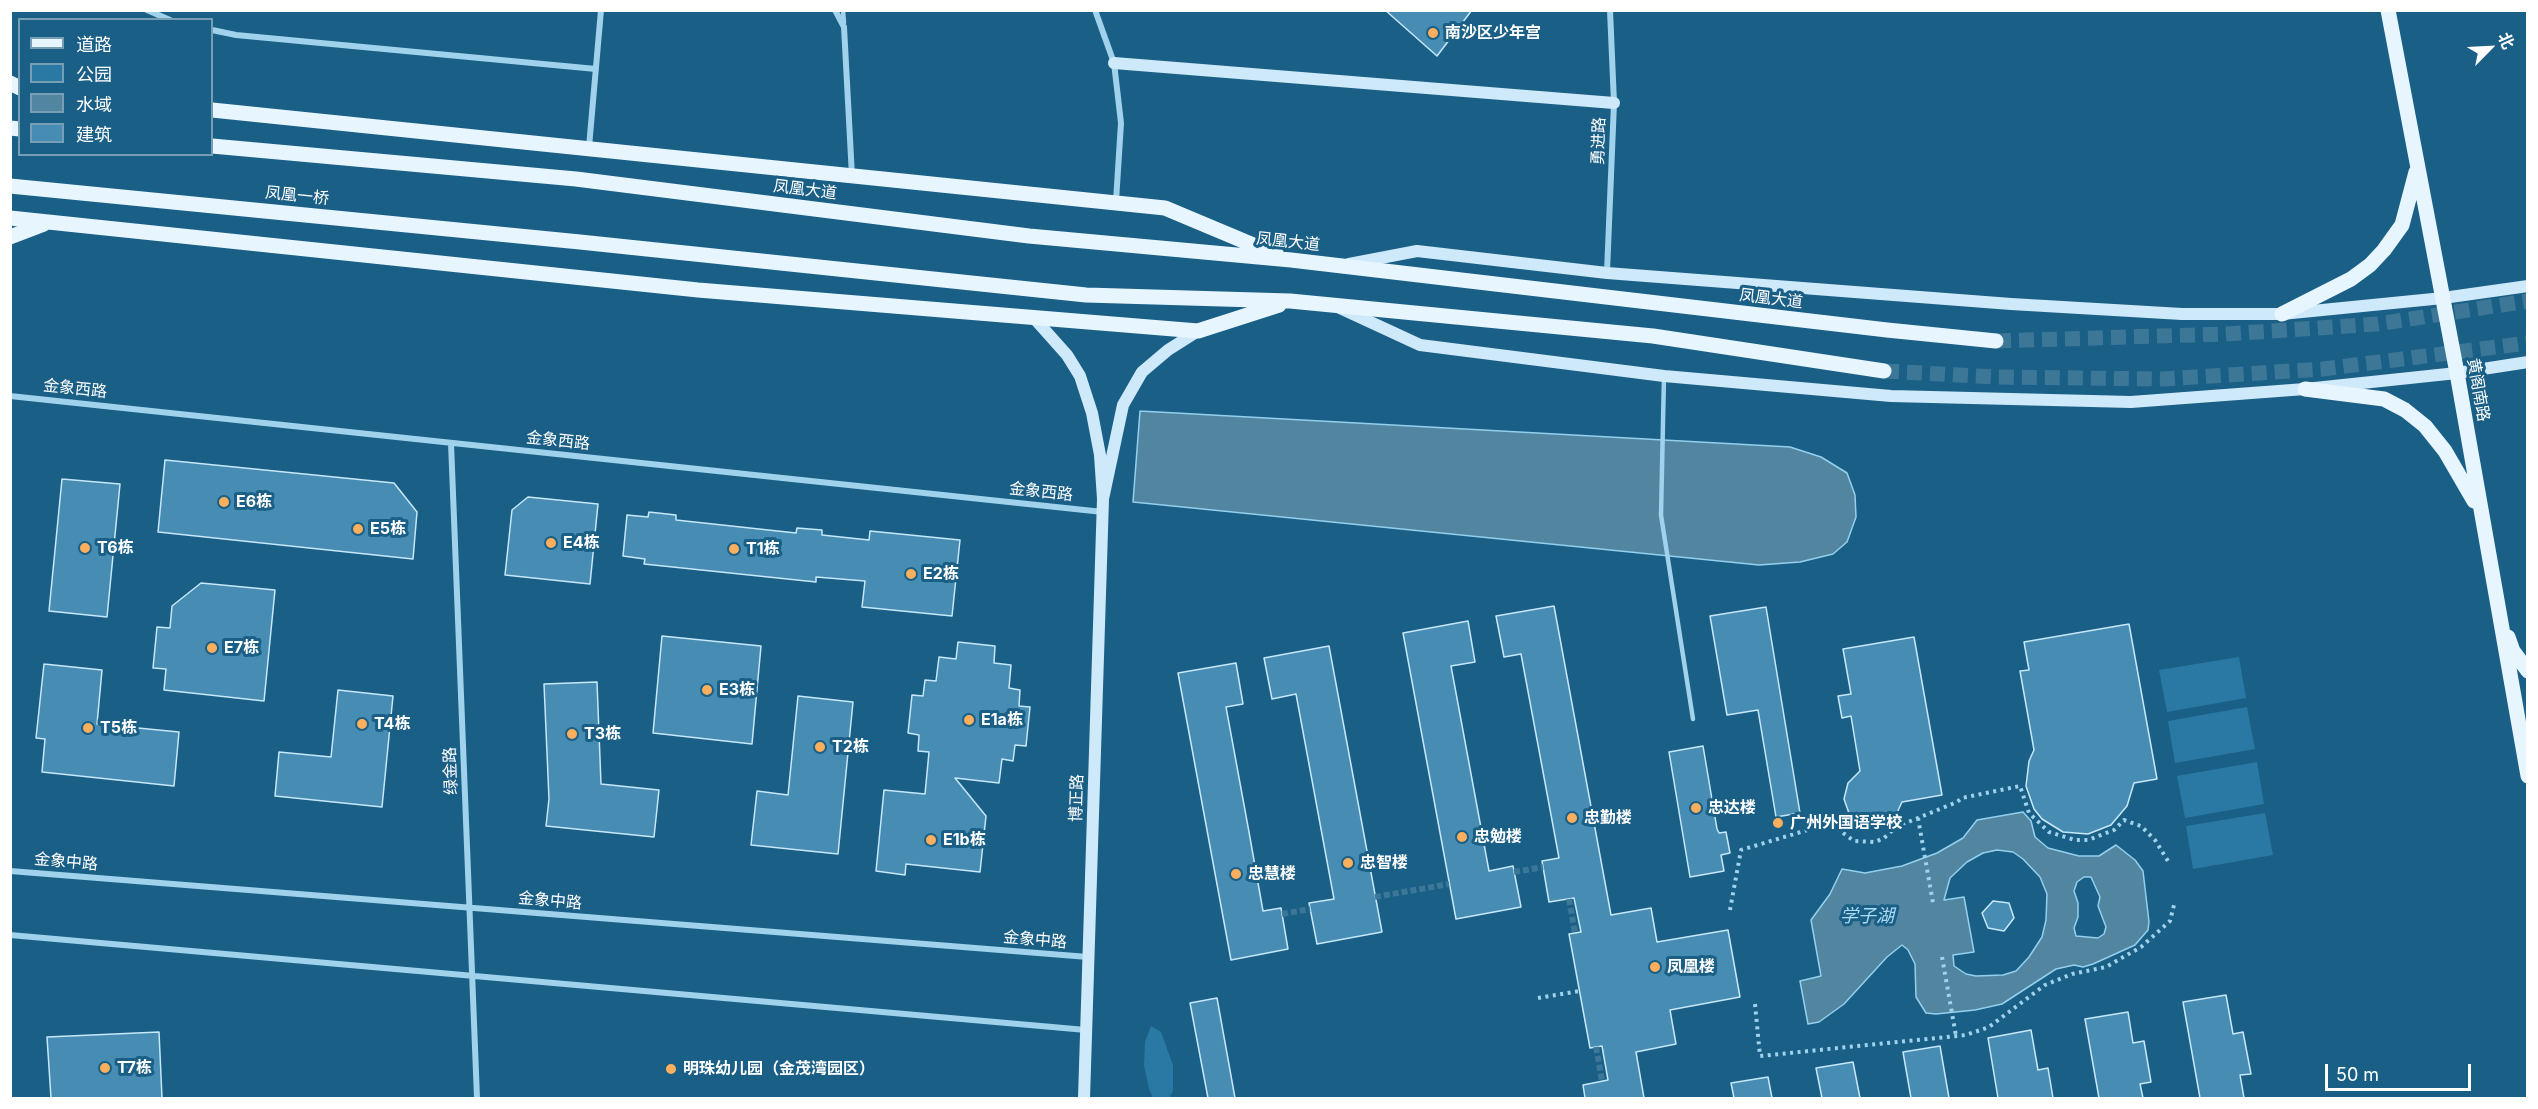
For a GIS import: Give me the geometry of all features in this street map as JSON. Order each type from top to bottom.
[{"type":"main road","name":"黄阁南路","points":[[2388,10],[2457,373],[2496,606],[2528,776]]},
{"type":"main road","points":[[1114,63],[1614,103]]},
{"type":"main road","points":[[213,110],[1166,208],[1291,260]]},
{"type":"main road","name":"凤凰大道","points":[[213,146],[576,179],[1029,236],[1291,260],[1995,341]]},
{"type":"main road","points":[[2282,314],[2351,279],[2370,265],[2384,250],[2402,225],[2417,169]]},
{"type":"main road","name":"凤凰一桥","points":[[10,186],[1086,295],[1290,301]]},
{"type":"main road","points":[[10,218],[698,290],[1198,332]]},
{"type":"main road","points":[[10,237],[50,222]]},
{"type":"main road","points":[[1338,266],[1417,251],[1607,273],[2057,307],[2182,314],[2282,314],[2443,298],[2528,286]]},
{"type":"main road","points":[[1103,506],[1123,405],[1142,372],[1168,350],[1198,332],[1290,301],[1653,336],[1884,371]]},
{"type":"main road","points":[[1333,305],[1420,345],[1664,376],[1891,396],[2131,402],[2305,389],[2457,373],[2528,362]]},
{"type":"main road","points":[[1034,318],[1067,355],[1080,376],[1092,413],[1100,455],[1103,506]]},
{"type":"main road","points":[[2305,389],[2384,399],[2405,410],[2425,426],[2445,451],[2481,515]]},
{"type":"main road","name":"博正路","points":[[1084,1098],[1103,506]]},
{"type":"main road","points":[[2496,606],[2513,651],[2528,671]]},
{"type":"street","points":[[147,10],[165,18]]},
{"type":"street","points":[[589,149],[601,10]]},
{"type":"street","points":[[835,10],[844,27],[852,176]]},
{"type":"street","points":[[1095,10],[1114,63],[1121,123],[1116,203]]},
{"type":"street","name":"勇进路","points":[[1607,273],[1614,103],[1610,10]]},
{"type":"street","points":[[213,30],[236,35],[596,69]]},
{"type":"street","name":"金象西路","points":[[10,396],[451,443],[1103,506]]},
{"type":"street","name":"绿金路","points":[[451,443],[477,1098]]},
{"type":"street","name":"金象中路","points":[[10,871],[1088,957]]},
{"type":"street","points":[[10,935],[1087,1030]]},
{"type":"lane","points":[[843,10],[844,27]]},
{"type":"lane","points":[[1664,376],[1660,515],[1693,719]]},
{"type":"path","points":[[1730,910],[1741,850],[1834,822],[1839,830],[1854,841],[1875,842],[1884,838],[1896,827],[1962,798],[2020,786],[2029,813],[2049,832],[2068,839],[2088,840],[2108,833],[2124,820],[2141,826],[2155,840],[2168,861]]},
{"type":"path","points":[[1918,818],[1933,903]]},
{"type":"path","points":[[1755,1004],[1760,1056],[1966,1035],[1989,1027],[2045,985],[2072,974],[2106,968],[2141,947],[2169,921],[2175,901]]},
{"type":"path","points":[[1942,957],[1956,1036]]},
{"type":"path","points":[[1538,998],[1580,991]]},
{"type":"green space","points":[[2239,657],[2246,698],[2167,712],[2159,670]]},
{"type":"green space","points":[[2247,707],[2255,749],[2175,763],[2168,721]]},
{"type":"green space","points":[[2257,762],[2264,804],[2185,818],[2177,776]]},
{"type":"green space","points":[[2265,813],[2273,855],[2193,869],[2186,826]]},
{"type":"green space","points":[[1151,1026],[1161,1032],[1173,1065],[1173,1091],[1169,1098],[1153,1098],[1149,1089],[1144,1065],[1145,1042]]},
{"type":"water","points":[[1140,411],[1790,447],[1821,457],[1847,473],[1855,495],[1856,517],[1847,542],[1833,554],[1800,562],[1759,565],[1133,502]]},
{"type":"water","name":"学子湖","points":[[2023,812],[2031,821],[2035,837],[2048,848],[2079,856],[2099,856],[2116,845],[2135,860],[2143,871],[2148,930],[2135,945],[2093,964],[2056,969],[2002,1004],[1975,1010],[1936,1014],[1926,1013],[1916,997],[1915,964],[1908,950],[1902,945],[1887,957],[1844,1004],[1819,1022],[1808,1024],[1800,981],[1821,976],[1811,920],[1830,894],[1842,869],[1865,873],[1902,866],[1937,853],[1963,838],[1977,820]],"holes":[[[1997,850],[2013,852],[2040,877],[2047,894],[2046,920],[2042,937],[2029,957],[2016,971],[2003,975],[1966,974],[1954,966],[1953,955],[1974,952],[1964,897],[1944,900],[1950,878],[1967,862],[1983,853]],[[2084,877],[2091,877],[2100,897],[2098,906],[2106,927],[2104,934],[2098,938],[2076,936],[2074,928],[2078,917],[2078,903],[2074,891],[2077,882]]]},
{"type":"building","name":"南沙区少年宫","points":[[1385,10],[1472,10],[1437,56]]},
{"type":"building","points":[[165,460],[394,483],[417,512],[413,559],[158,532]]},
{"type":"building","name":"T6栋","points":[[62,479],[120,484],[107,617],[49,611]]},
{"type":"building","name":"E4栋","points":[[528,497],[598,504],[590,584],[505,575],[512,510]]},
{"type":"building","points":[[649,512],[676,515],[676,520],[796,533],[797,528],[822,530],[822,535],[869,540],[870,531],[960,540],[952,616],[862,607],[865,581],[816,577],[816,582],[644,564],[645,559],[623,556],[627,515],[648,517]]},
{"type":"building","name":"E7栋","points":[[201,583],[275,590],[264,701],[164,690],[166,669],[153,668],[157,627],[170,628],[172,606]]},
{"type":"building","points":[[1554,606],[1611,915],[1651,908],[1657,942],[1728,930],[1740,997],[1670,1010],[1676,1044],[1636,1052],[1644,1098],[1585,1098],[1583,1085],[1608,1080],[1602,1046],[1590,1048],[1569,934],[1581,932],[1574,898],[1549,902],[1542,861],[1559,858],[1521,654],[1504,657],[1496,616]]},
{"type":"building","points":[[1766,607],[1800,813],[1776,817],[1758,710],[1727,715],[1710,616]]},
{"type":"building","points":[[1468,621],[1475,662],[1451,666],[1489,871],[1513,866],[1521,907],[1456,919],[1403,633]]},
{"type":"building","points":[[2129,624],[2157,779],[2134,783],[2127,806],[2111,825],[2088,834],[2063,832],[2042,819],[2034,809],[2026,786],[2029,761],[2034,750],[2020,671],[2029,670],[2024,642]]},
{"type":"building","name":"E3栋","points":[[662,636],[761,646],[752,744],[653,733]]},
{"type":"building","points":[[1914,637],[1942,795],[1902,802],[1895,817],[1888,823],[1872,827],[1863,826],[1850,816],[1844,799],[1848,783],[1860,771],[1851,716],[1842,718],[1838,696],[1851,694],[1843,649]]},
{"type":"building","points":[[958,642],[995,646],[994,663],[1011,665],[1009,688],[1020,690],[1019,706],[1030,707],[1026,746],[1015,745],[1013,761],[1002,759],[999,783],[955,778],[986,816],[980,872],[906,864],[905,875],[876,871],[884,790],[925,794],[929,752],[918,751],[919,735],[908,733],[912,695],[923,696],[925,680],[936,681],[939,657],[956,659]]},
{"type":"building","points":[[1329,646],[1382,932],[1317,944],[1309,903],[1334,899],[1296,694],[1272,699],[1264,658]]},
{"type":"building","points":[[1236,663],[1243,704],[1226,707],[1263,911],[1281,908],[1288,949],[1231,960],[1178,673]]},
{"type":"building","name":"T5栋","points":[[44,664],[102,670],[97,724],[179,732],[174,786],[42,772],[45,739],[36,738]]},
{"type":"building","name":"T3栋","points":[[597,682],[601,784],[659,790],[654,837],[546,826],[549,799],[544,684]]},
{"type":"building","name":"T4栋","points":[[338,690],[393,696],[382,807],[275,796],[279,752],[331,757]]},
{"type":"building","name":"T2栋","points":[[798,696],[853,702],[838,854],[751,845],[757,791],[788,795]]},
{"type":"building","name":"忠达楼","points":[[1703,746],[1717,829],[1719,833],[1726,832],[1730,853],[1721,855],[1724,871],[1690,877],[1669,752]]},
{"type":"building","points":[[1993,901],[2009,903],[2014,918],[2004,931],[1988,928],[1982,913]]},
{"type":"building","points":[[2226,995],[2233,1034],[2243,1032],[2251,1074],[2240,1075],[2244,1098],[2200,1098],[2183,1002]]},
{"type":"building","points":[[1217,998],[1235,1098],[1208,1098],[1190,1003]]},
{"type":"building","points":[[2128,1012],[2133,1043],[2144,1041],[2151,1082],[2140,1084],[2143,1098],[2099,1098],[2085,1019]]},
{"type":"building","points":[[2031,1030],[2038,1070],[2048,1068],[2053,1098],[1998,1098],[1988,1038]]},
{"type":"building","name":"T7栋","points":[[159,1032],[162,1098],[51,1098],[47,1037]]},
{"type":"building","points":[[1940,1046],[1949,1098],[1911,1098],[1903,1052]]},
{"type":"building","points":[[1853,1062],[1860,1098],[1822,1098],[1816,1068]]},
{"type":"building","points":[[1768,1077],[1772,1098],[1734,1098],[1731,1083]]},
{"type":"tunnel","points":[[1996,341],[2225,334],[2377,324],[2528,301]]},
{"type":"tunnel","points":[[1884,371],[1995,377],[2163,379],[2323,369],[2528,343]]},
{"type":"tunnel","points":[[1514,872],[1543,867]]},
{"type":"tunnel","points":[[1375,897],[1449,884]]},
{"type":"tunnel","points":[[1569,899],[1575,933]]},
{"type":"tunnel","points":[[1282,914],[1310,909]]},
{"type":"tunnel","points":[[1596,1047],[1602,1081]]},
{"type":"place","name":"南沙区少年宫","points":[[1433,33]]},
{"type":"place","name":"E6栋","points":[[224,502]]},
{"type":"place","name":"E5栋","points":[[358,529]]},
{"type":"place","name":"E4栋","points":[[551,543]]},
{"type":"place","name":"T6栋","points":[[85,548]]},
{"type":"place","name":"T1栋","points":[[734,549]]},
{"type":"place","name":"E2栋","points":[[911,574]]},
{"type":"place","name":"E7栋","points":[[212,648]]},
{"type":"place","name":"E3栋","points":[[707,690]]},
{"type":"place","name":"E1a栋","points":[[969,720]]},
{"type":"place","name":"T4栋","points":[[362,724]]},
{"type":"place","name":"T5栋","points":[[88,728]]},
{"type":"place","name":"T3栋","points":[[572,734]]},
{"type":"place","name":"T2栋","points":[[820,747]]},
{"type":"place","name":"忠达楼","points":[[1696,808]]},
{"type":"place","name":"忠勤楼","points":[[1572,818]]},
{"type":"place","name":"广州外国语学校","points":[[1778,823]]},
{"type":"place","name":"忠勉楼","points":[[1462,837]]},
{"type":"place","name":"E1b栋","points":[[931,840]]},
{"type":"place","name":"忠智楼","points":[[1348,863]]},
{"type":"place","name":"忠慧楼","points":[[1236,874]]},
{"type":"place","name":"凤凰楼","points":[[1655,967]]},
{"type":"place","name":"T7栋","points":[[105,1068]]},
{"type":"place","name":"明珠幼儿园（金茂湾园区）","points":[[671,1069]]}]
